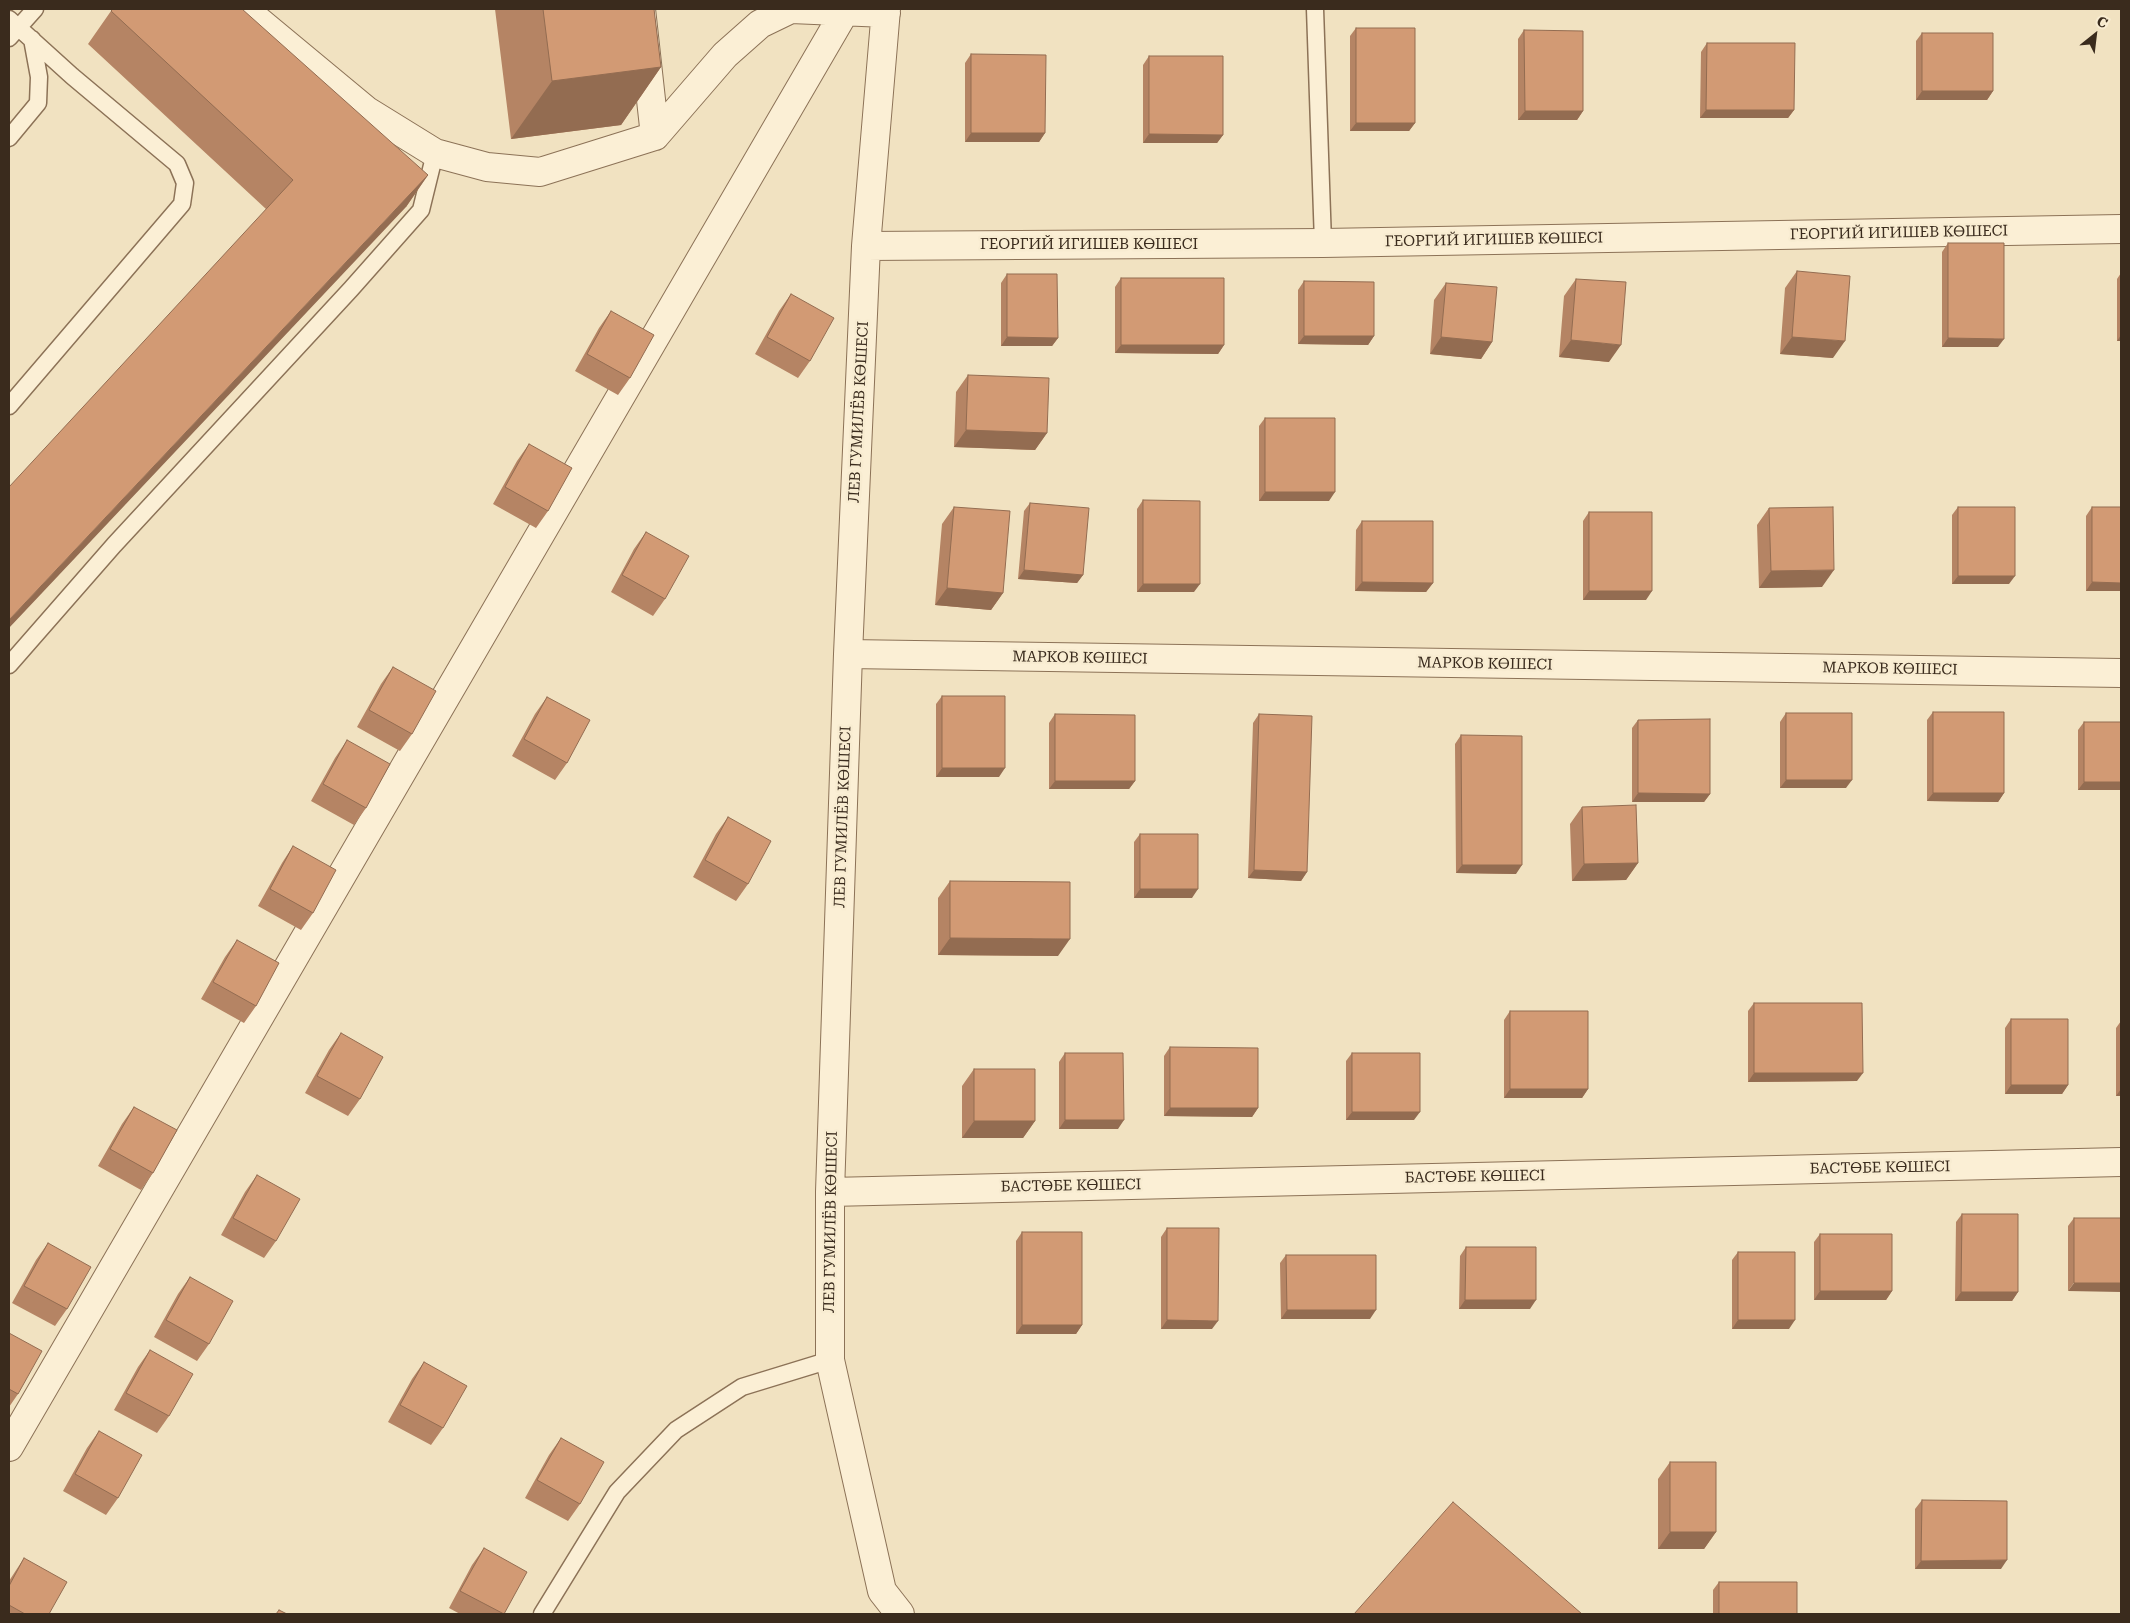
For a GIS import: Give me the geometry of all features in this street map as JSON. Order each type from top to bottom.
[{"type":"street","points":[[244,9],[367,111],[435,154],[487,167],[540,172],[655,136],[725,54],[760,24],[791,9],[886,11]]},
{"type":"street","points":[[641,9],[655,136]]},
{"type":"street","points":[[9,1447],[845,11]]},
{"type":"street","name":"ЛЕВ ГУМИЛЁВ КӨШЕСІ","points":[[886,11],[866,246],[848,654],[830,1192],[830,1360],[882,1591],[900,1614]]},
{"type":"street","name":"ГЕОРГИЙ ИГИШЕВ КӨШЕСІ","points":[[866,246],[1324,244],[2121,229]]},
{"type":"street","name":"МАРКОВ КӨШЕСІ","points":[[848,654],[2121,673]]},
{"type":"street","name":"БАСТӨБЕ КӨШЕСІ","points":[[830,1192],[2121,1162]]},
{"type":"lane","points":[[9,406],[182,204],[185,183],[177,164],[72,76],[32,39],[11,27],[35,9]]},
{"type":"lane","points":[[1315,9],[1324,244]]},
{"type":"lane","points":[[9,138],[38,103],[39,77],[32,39]]},
{"type":"lane","points":[[9,665],[114,545],[351,289],[420,210],[435,154]]},
{"type":"lane","points":[[542,1614],[617,1492],[676,1430],[742,1387],[830,1360]]},
{"type":"building","points":[[113,9],[242,9],[428,175],[9,620],[9,487],[293,180],[111,11]]},
{"type":"building","points":[[543,9],[654,9],[661,67],[552,81]]},
{"type":"building","points":[[1356,28],[1415,28],[1415,123],[1356,123]]},
{"type":"building","points":[[1524,30],[1583,31],[1583,111],[1525,111]]},
{"type":"building","points":[[1922,33],[1993,33],[1993,91],[1922,91]]},
{"type":"building","points":[[1707,43],[1795,43],[1794,110],[1706,110]]},
{"type":"building","points":[[971,54],[1046,55],[1045,133],[971,133]]},
{"type":"building","points":[[1149,56],[1223,56],[1223,135],[1149,134]]},
{"type":"building","points":[[1948,243],[2004,243],[2004,339],[1948,338]]},
{"type":"building","points":[[1797,271],[1850,276],[1845,341],[1792,337]]},
{"type":"building","points":[[1007,274],[1057,274],[1058,338],[1007,337]]},
{"type":"building","points":[[1121,278],[1224,278],[1224,345],[1121,345]]},
{"type":"building","points":[[1576,279],[1626,282],[1621,345],[1571,340]]},
{"type":"building","points":[[1304,281],[1374,282],[1374,336],[1304,336]]},
{"type":"building","points":[[1446,283],[1497,287],[1492,342],[1441,337]]},
{"type":"building","points":[[791,294],[834,318],[810,361],[767,337]]},
{"type":"building","points":[[611,311],[654,335],[630,378],[587,354]]},
{"type":"building","points":[[968,375],[1049,378],[1047,433],[966,430]]},
{"type":"building","points":[[1265,418],[1335,418],[1335,492],[1265,492]]},
{"type":"building","points":[[529,444],[572,468],[548,511],[505,487]]},
{"type":"building","points":[[1143,500],[1200,501],[1200,584],[1143,584]]},
{"type":"building","points":[[1030,503],[1089,508],[1083,575],[1024,570]]},
{"type":"building","points":[[954,507],[1010,511],[1003,593],[947,588]]},
{"type":"building","points":[[1833,507],[1834,570],[1771,571],[1769,508]]},
{"type":"building","points":[[1958,507],[2015,507],[2015,576],[1958,576]]},
{"type":"building","points":[[2092,507],[2121,507],[2121,583],[2092,582]]},
{"type":"building","points":[[1589,512],[1652,512],[1652,591],[1589,591]]},
{"type":"building","points":[[1362,521],[1433,521],[1433,583],[1362,582]]},
{"type":"building","points":[[646,532],[689,556],[665,599],[622,575]]},
{"type":"building","points":[[393,667],[436,691],[412,734],[369,710]]},
{"type":"building","points":[[942,696],[1005,696],[1005,768],[942,768]]},
{"type":"building","points":[[547,697],[590,720],[567,763],[524,739]]},
{"type":"building","points":[[1933,712],[2004,712],[2004,793],[1933,793]]},
{"type":"building","points":[[1786,713],[1852,713],[1852,780],[1786,780]]},
{"type":"building","points":[[1055,714],[1135,715],[1135,781],[1055,781]]},
{"type":"building","points":[[1259,714],[1312,716],[1307,872],[1254,870]]},
{"type":"building","points":[[1710,719],[1710,794],[1638,793],[1638,720]]},
{"type":"building","points":[[2084,722],[2121,722],[2121,782],[2084,782]]},
{"type":"building","points":[[1461,735],[1522,736],[1522,865],[1462,865]]},
{"type":"building","points":[[347,740],[390,764],[366,808],[323,784]]},
{"type":"building","points":[[1636,805],[1638,863],[1584,864],[1582,807]]},
{"type":"building","points":[[728,817],[771,841],[748,884],[705,860]]},
{"type":"building","points":[[1140,834],[1198,834],[1198,889],[1140,889]]},
{"type":"building","points":[[293,846],[336,870],[313,913],[270,889]]},
{"type":"building","points":[[950,881],[1070,882],[1070,939],[950,938]]},
{"type":"building","points":[[237,940],[279,963],[256,1006],[213,982]]},
{"type":"building","points":[[1754,1003],[1862,1003],[1863,1073],[1754,1073]]},
{"type":"building","points":[[1510,1011],[1588,1011],[1588,1089],[1510,1089]]},
{"type":"building","points":[[2011,1019],[2068,1019],[2068,1085],[2011,1085]]},
{"type":"building","points":[[341,1033],[383,1057],[360,1099],[317,1076]]},
{"type":"building","points":[[1170,1047],[1258,1048],[1258,1108],[1170,1108]]},
{"type":"building","points":[[1065,1053],[1123,1053],[1124,1120],[1065,1120]]},
{"type":"building","points":[[1352,1053],[1420,1053],[1420,1112],[1352,1112]]},
{"type":"building","points":[[974,1069],[1035,1069],[1035,1121],[974,1121]]},
{"type":"building","points":[[134,1107],[177,1130],[153,1173],[110,1149]]},
{"type":"building","points":[[257,1175],[300,1199],[276,1241],[233,1218]]},
{"type":"building","points":[[1962,1214],[2018,1214],[2018,1292],[1961,1292]]},
{"type":"building","points":[[2074,1218],[2121,1218],[2121,1283],[2074,1283]]},
{"type":"building","points":[[1167,1228],[1219,1228],[1218,1321],[1167,1320]]},
{"type":"building","points":[[1022,1232],[1082,1232],[1082,1325],[1022,1325]]},
{"type":"building","points":[[1820,1234],[1892,1234],[1892,1291],[1820,1291]]},
{"type":"building","points":[[48,1243],[91,1267],[67,1309],[24,1286]]},
{"type":"building","points":[[1466,1247],[1536,1247],[1536,1300],[1465,1300]]},
{"type":"building","points":[[1738,1252],[1795,1252],[1795,1320],[1738,1320]]},
{"type":"building","points":[[1286,1255],[1376,1255],[1376,1310],[1287,1310]]},
{"type":"building","points":[[190,1277],[233,1301],[209,1344],[166,1320]]},
{"type":"building","points":[[9,1333],[42,1351],[18,1394],[9,1389]]},
{"type":"building","points":[[150,1350],[193,1374],[169,1416],[126,1393]]},
{"type":"building","points":[[424,1362],[467,1386],[443,1428],[400,1405]]},
{"type":"building","points":[[99,1431],[142,1455],[118,1498],[75,1474]]},
{"type":"building","points":[[561,1438],[604,1462],[580,1504],[537,1480]]},
{"type":"building","points":[[1670,1462],[1716,1462],[1716,1532],[1670,1532]]},
{"type":"building","points":[[1922,1500],[2007,1501],[2007,1560],[1921,1561]]},
{"type":"building","points":[[1453,1502],[1582,1614],[1354,1614]]},
{"type":"building","points":[[484,1548],[527,1572],[504,1614],[460,1591]]},
{"type":"building","points":[[24,1558],[67,1582],[49,1614],[25,1614],[9,1605],[9,1586]]},
{"type":"building","points":[[1719,1582],[1797,1582],[1797,1614],[1719,1614]]},
{"type":"building","points":[[279,1610],[287,1614],[276,1614]]}]
